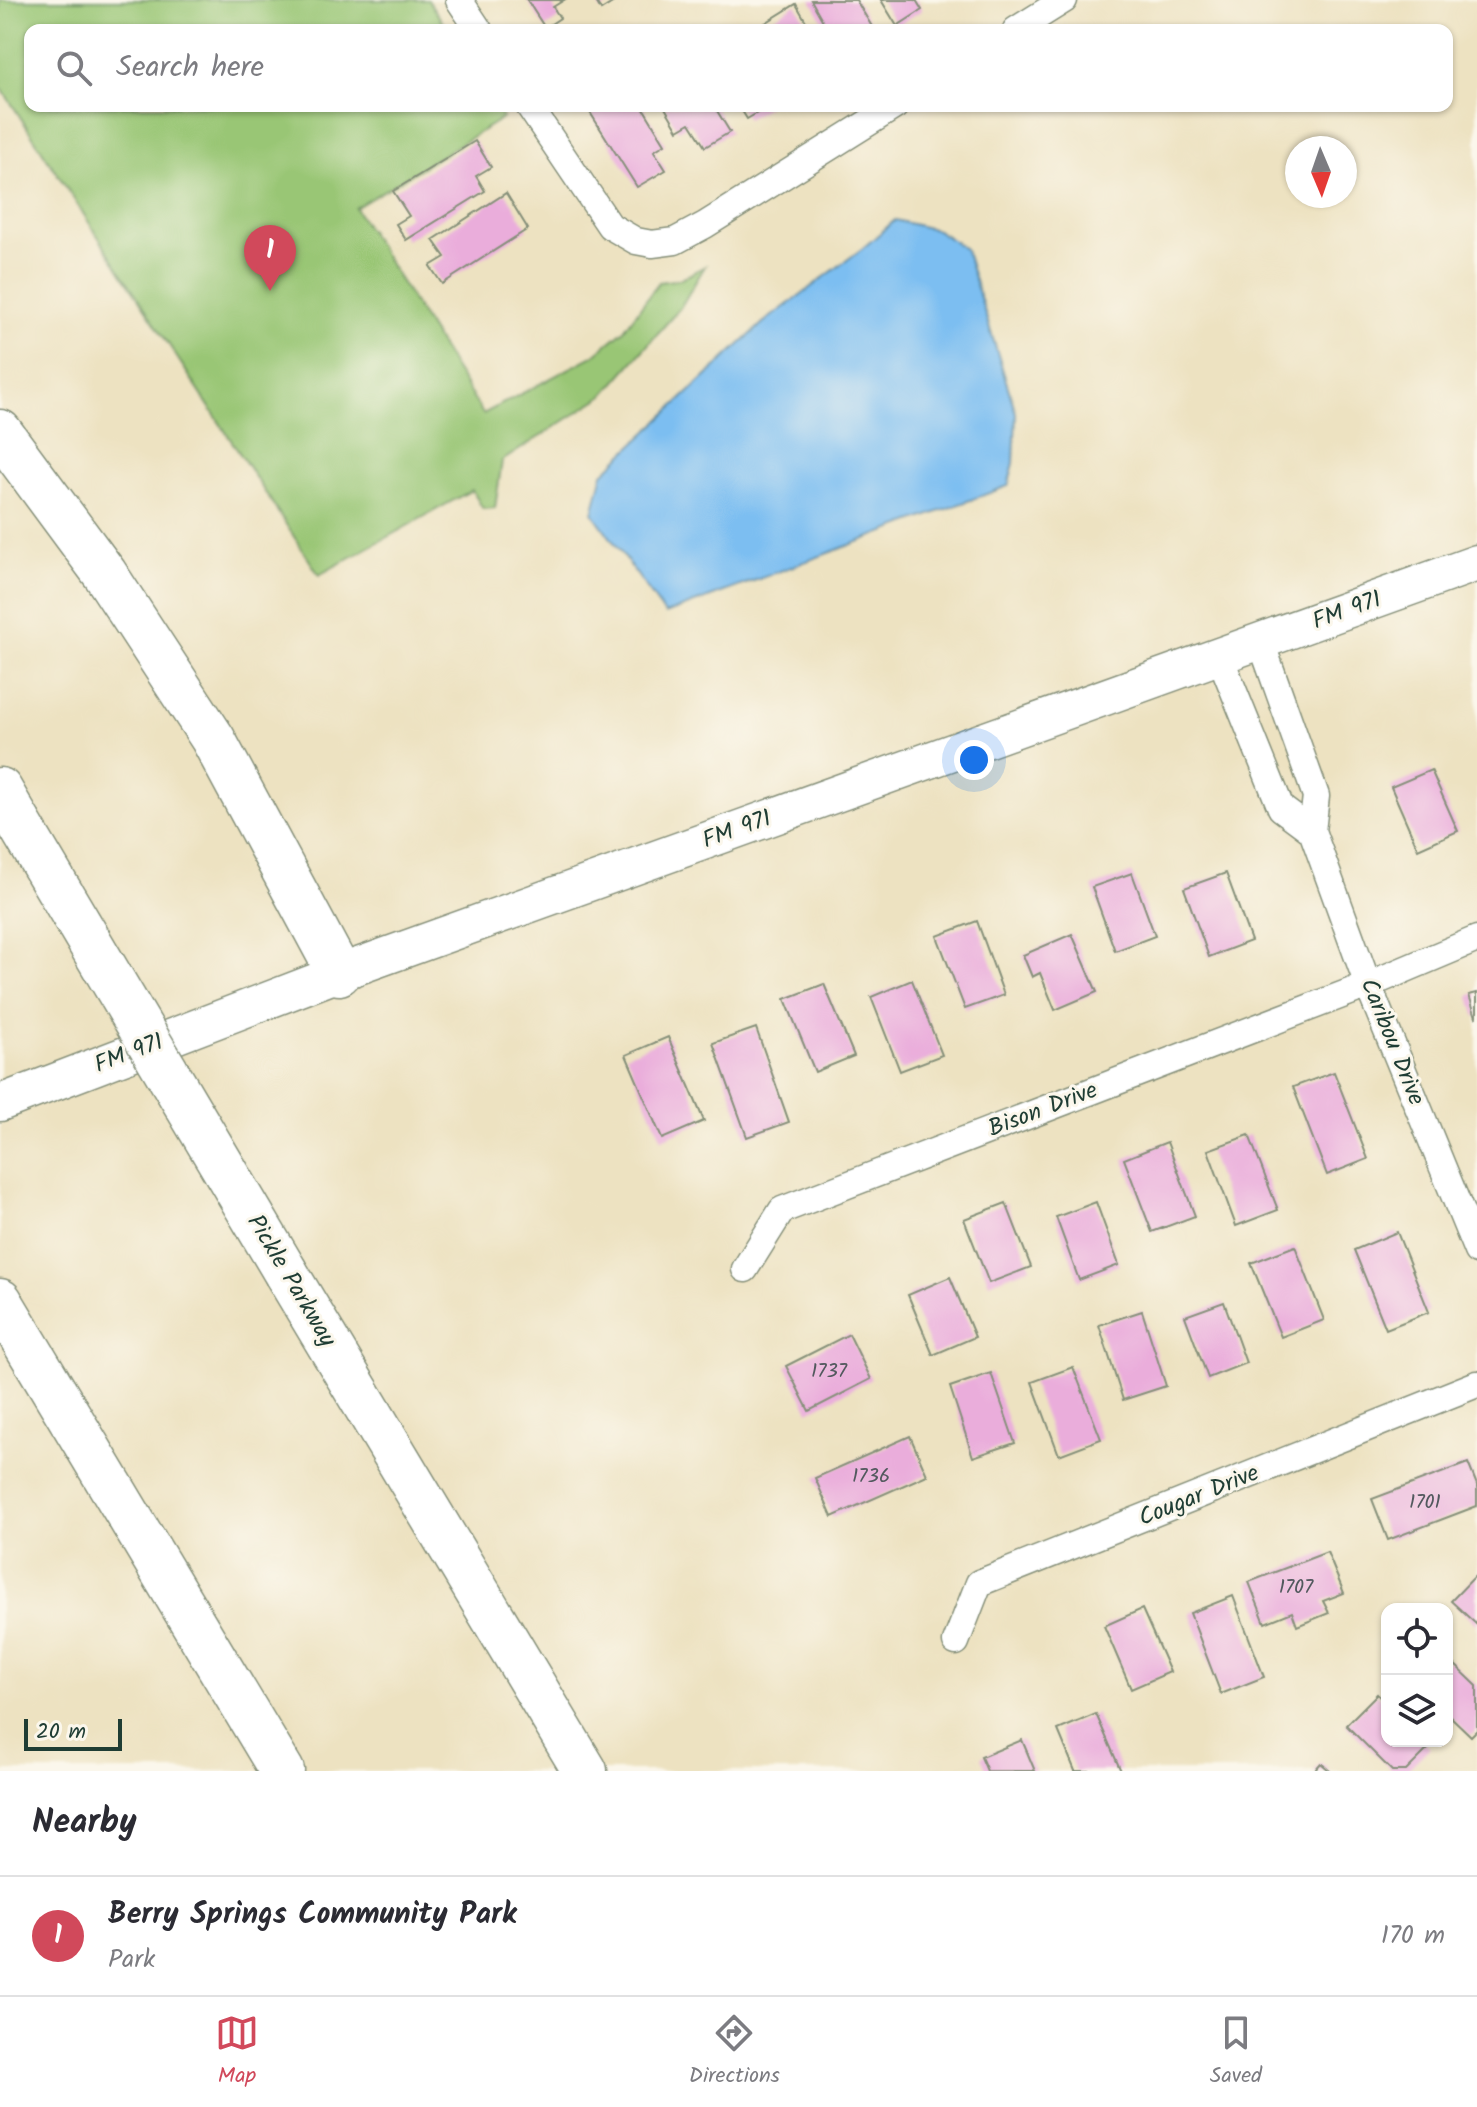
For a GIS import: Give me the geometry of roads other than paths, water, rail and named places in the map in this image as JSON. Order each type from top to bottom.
[{"type":"highway","points":[[0,432],[105,574],[213,739],[339,973]]},
{"type":"highway","name":"Pickle Parkway","points":[[10,807],[585,1771]]},
{"type":"highway","points":[[0,1301],[282,1771]]},
{"type":"main road","name":"FM 971","points":[[0,1103],[339,973],[1477,563]]},
{"type":"street","points":[[459,0],[475,24]]},
{"type":"street","points":[[1026,24],[1064,0]]},
{"type":"street","points":[[533,112],[610,226],[636,241],[652,244],[675,241],[705,225],[885,112]]},
{"type":"street","name":"Caribou Drive","points":[[1261,642],[1316,796],[1312,831],[1368,985],[1477,1251]]},
{"type":"street","points":[[1220,657],[1281,808],[1312,831]]},
{"type":"street","name":"Bison Drive","points":[[745,1269],[782,1210],[1368,985],[1477,939]]},
{"type":"street","name":"Cougar Drive","points":[[956,1642],[979,1583],[1477,1384]]},
{"type":"water","points":[[895,220],[937,230],[965,249],[1016,413],[1014,463],[1008,486],[665,614],[593,513],[603,473],[763,323]]},
{"type":"place","name":"Berry Springs Community Park","points":[[270,291]]}]
